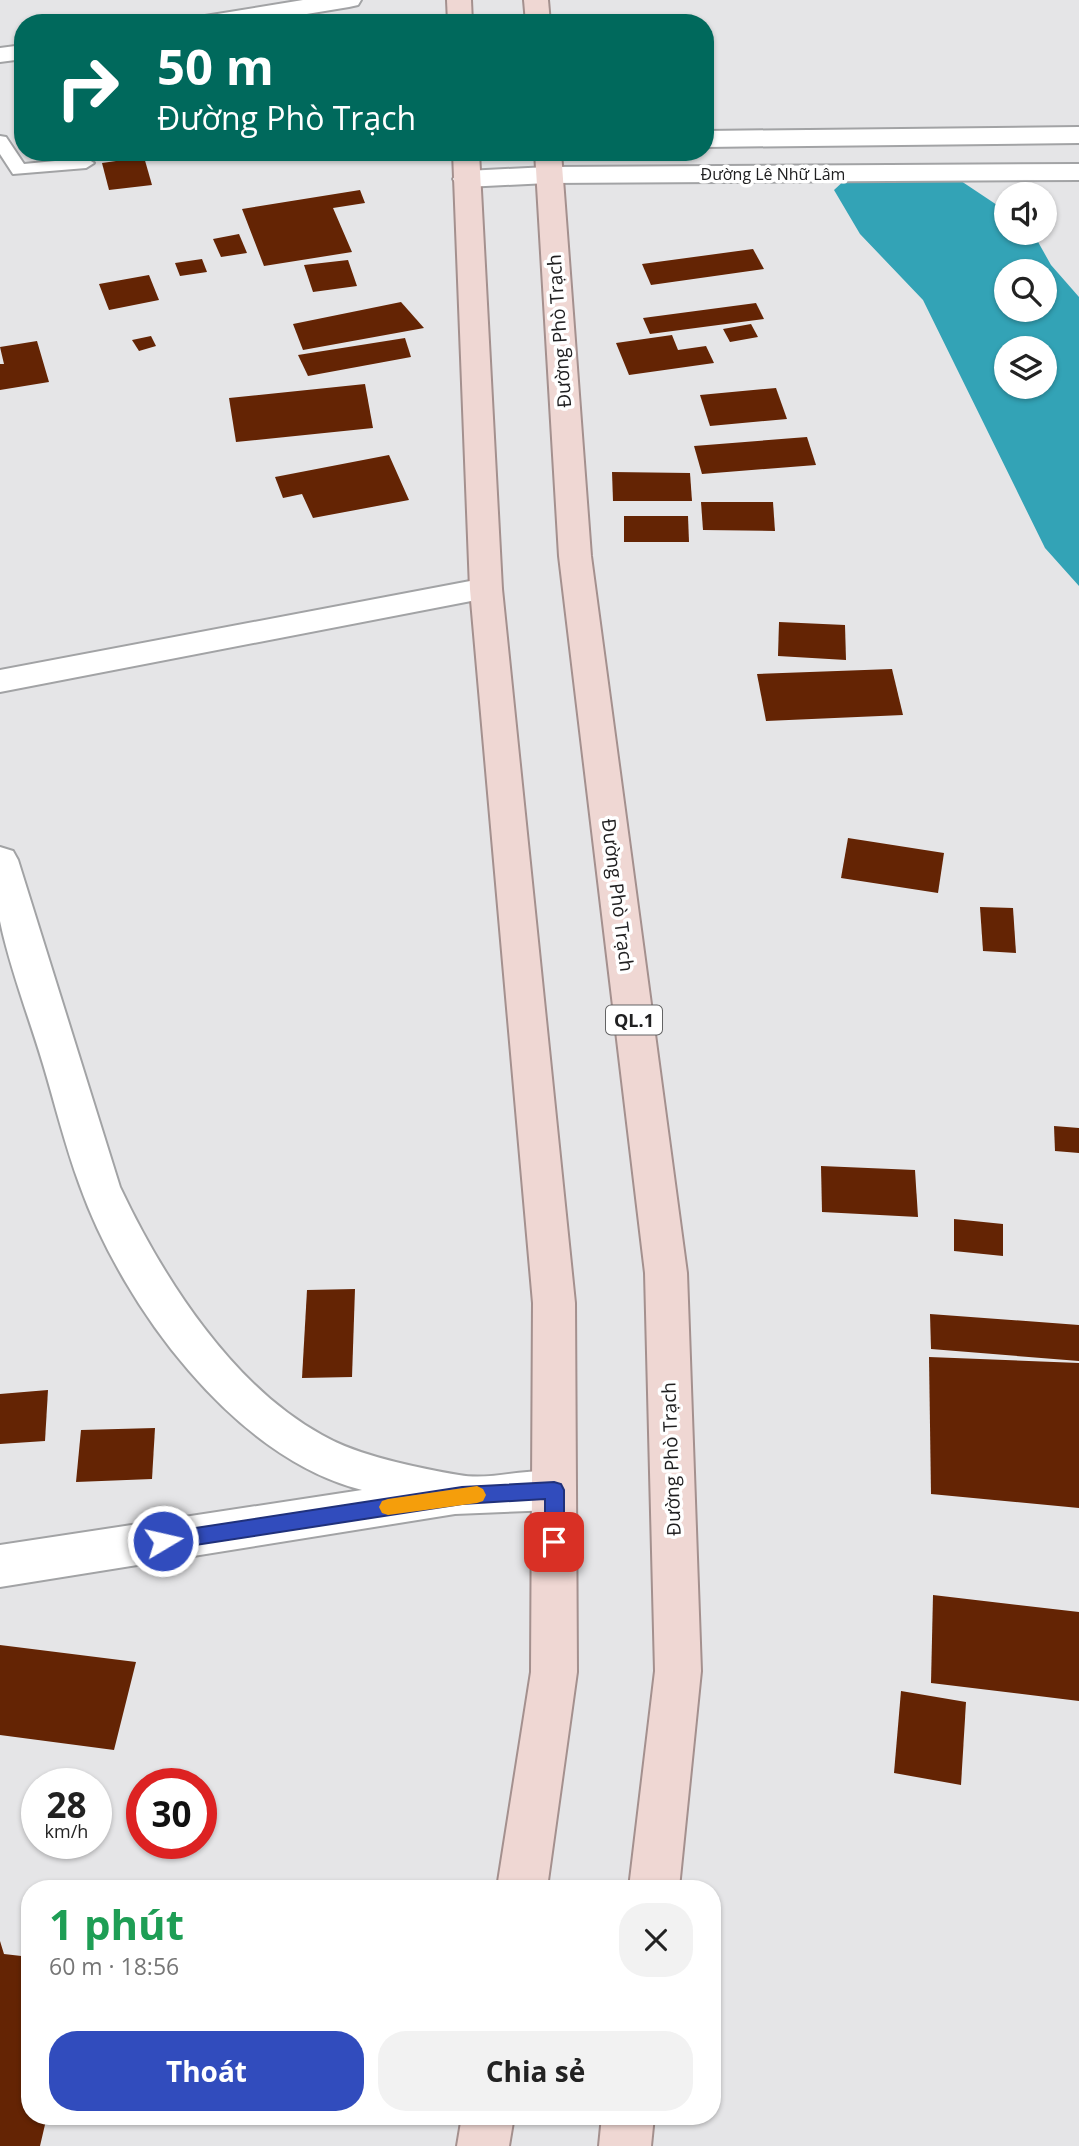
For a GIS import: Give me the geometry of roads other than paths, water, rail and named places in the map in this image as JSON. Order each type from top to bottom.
[{"type":"highway","name":"Đường Phò Trạch","points":[[548,164],[575,556],[666,1273],[678,1671],[655,1880]]},
{"type":"highway","points":[[466,166],[486,589],[554,1303],[554,1672],[523,1880]]},
{"type":"highway","points":[[483,2146],[486,2125]]},
{"type":"highway","points":[[625,2146],[627,2125]]},
{"type":"street","points":[[261,14],[349,0]]},
{"type":"street","name":"Đường Lê Nhữ Lâm","points":[[714,139],[1079,135]]},
{"type":"street","name":"Đường Lê Nhữ Lâm","points":[[466,166],[548,164],[1079,172]]},
{"type":"street","points":[[0,681],[486,589]]},
{"type":"street","points":[[0,860],[100,1187],[127,1245],[159,1298],[229,1388],[269,1423],[306,1449],[347,1467],[462,1496]]},
{"type":"street","points":[[0,1566],[462,1496],[554,1490]]},
{"type":"lane","points":[[0,141],[19,170],[86,163]]},
{"type":"water","points":[[955,177],[994,203],[994,245],[1040,245],[1048,259],[994,259],[994,322],[1057,322],[1057,272],[1079,297],[1079,586],[1045,548],[923,300],[860,234],[834,190],[847,178]]}]
